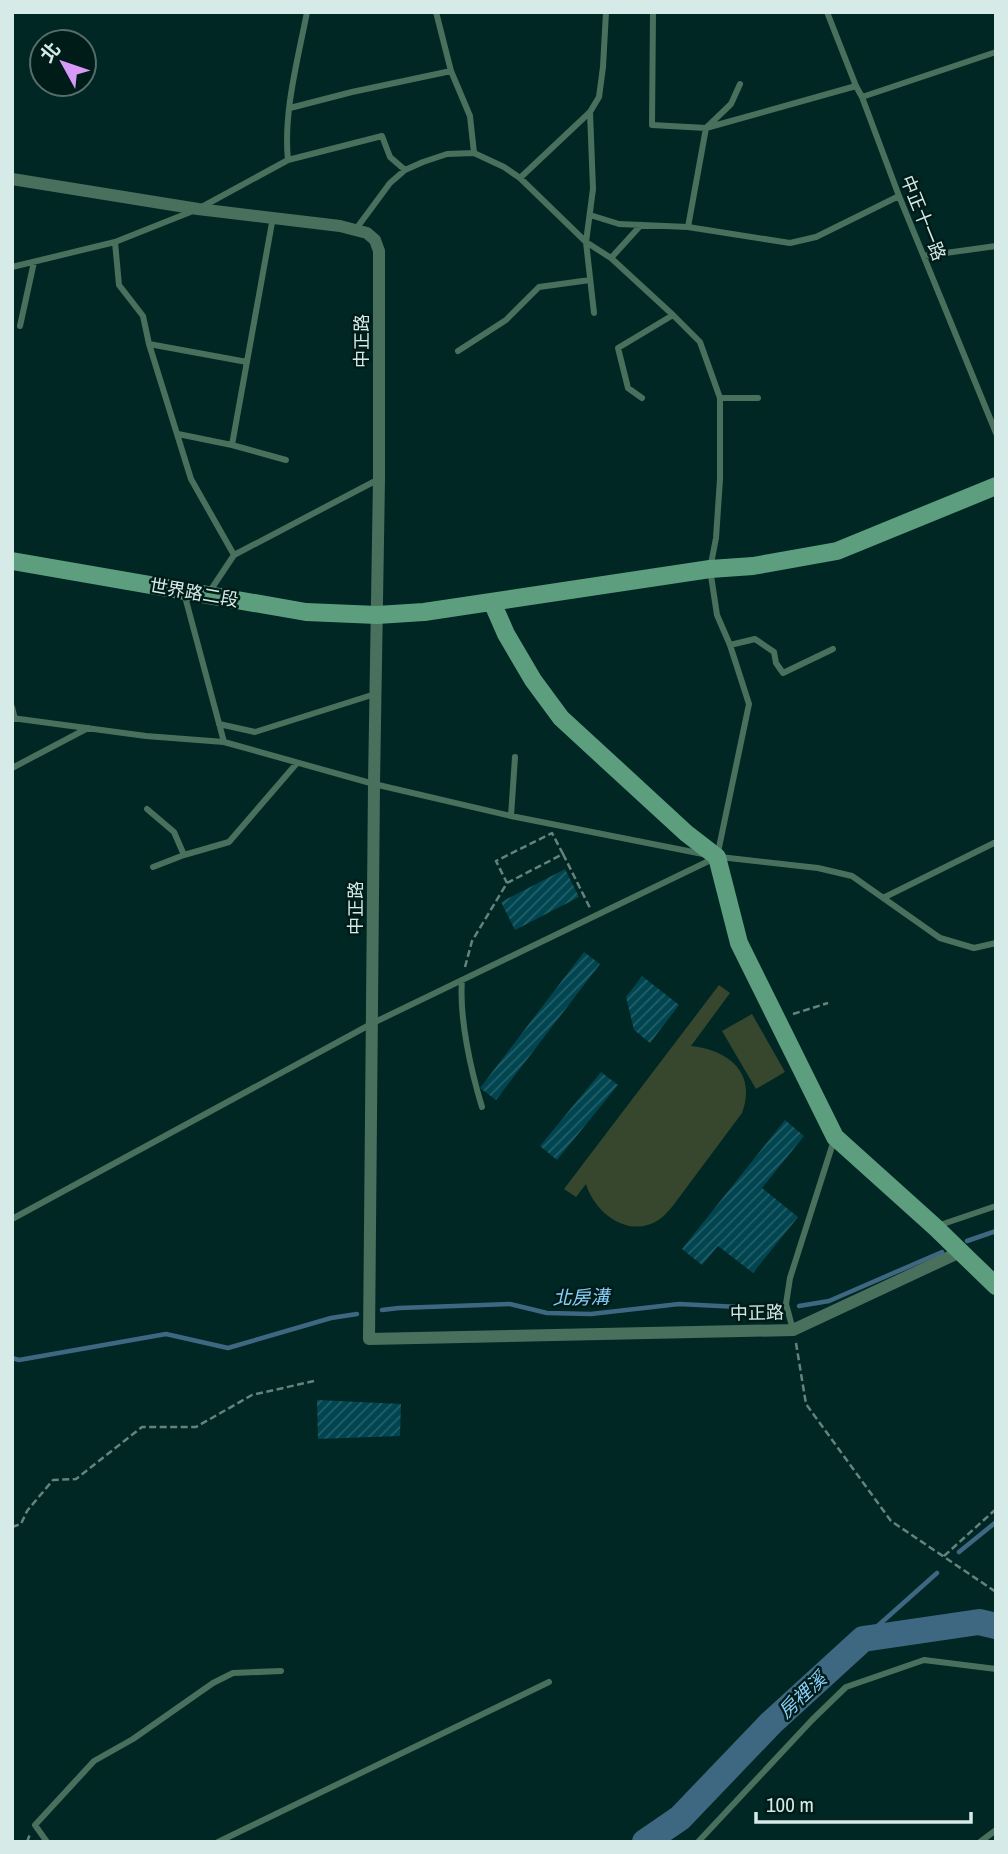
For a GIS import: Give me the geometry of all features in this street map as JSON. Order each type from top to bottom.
[{"type":"main road","name":"世界路二段","points":[[12,561],[306,612],[377,615],[424,612],[710,569],[753,566],[837,551],[996,486]]},
{"type":"main road","points":[[492,602],[506,634],[533,680],[561,718],[686,833],[717,857],[739,943],[835,1137],[996,1286]]},
{"type":"street","points":[[12,179],[198,209],[356,230]]},
{"type":"street","name":"中正路","points":[[356,230],[367,233],[375,240],[379,251],[369,1339],[793,1330],[960,1252]]},
{"type":"lane","points":[[288,160],[286,141],[289,108],[307,12]]},
{"type":"lane","points":[[436,12],[451,71],[470,116],[474,153]]},
{"type":"lane","points":[[520,178],[590,113],[598,97],[603,67],[606,12]]},
{"type":"lane","points":[[653,12],[652,125],[706,128],[856,86]]},
{"type":"lane","name":"中正十一路","points":[[827,12],[923,257],[996,433]]},
{"type":"lane","points":[[862,97],[996,52]]},
{"type":"lane","points":[[289,108],[451,71]]},
{"type":"lane","points":[[688,227],[706,128],[731,104],[740,84]]},
{"type":"lane","points":[[590,113],[593,189],[586,242],[594,313]]},
{"type":"lane","points":[[12,267],[115,242],[198,209],[288,160],[382,136],[390,157],[405,170]]},
{"type":"lane","points":[[356,230],[390,183],[405,170],[447,154],[474,153],[505,167],[520,178],[586,242],[611,258],[700,342],[720,398],[720,479],[716,538],[710,569],[717,615],[749,704],[717,857]]},
{"type":"lane","points":[[590,215],[619,224],[688,227],[790,243],[816,237],[899,197]]},
{"type":"lane","points":[[232,444],[273,217]]},
{"type":"lane","points":[[611,258],[641,225]]},
{"type":"lane","points":[[115,242],[119,285],[143,316],[149,344],[191,479],[234,555]]},
{"type":"lane","points":[[923,257],[996,246]]},
{"type":"lane","points":[[20,326],[34,262]]},
{"type":"lane","points":[[458,351],[506,320],[539,287],[590,280]]},
{"type":"lane","points":[[642,398],[628,388],[618,348],[673,315]]},
{"type":"lane","points":[[149,344],[247,362]]},
{"type":"lane","points":[[720,398],[758,398]]},
{"type":"lane","points":[[177,434],[232,444],[286,460]]},
{"type":"lane","points":[[207,595],[234,555],[379,479]]},
{"type":"lane","points":[[183,592],[224,742]]},
{"type":"lane","points":[[730,645],[755,639],[774,652],[776,663],[783,673],[833,649]]},
{"type":"lane","points":[[219,724],[255,732],[376,694]]},
{"type":"lane","points":[[12,707],[14,719],[146,736],[224,742],[374,784],[511,816],[717,857],[818,868],[852,876],[940,938],[974,948],[996,943]]},
{"type":"lane","points":[[12,768],[88,728]]},
{"type":"lane","points":[[511,816],[515,757]]},
{"type":"lane","points":[[153,867],[229,842],[297,763]]},
{"type":"lane","points":[[147,809],[174,832],[184,855]]},
{"type":"lane","points":[[883,898],[996,842]]},
{"type":"lane","points":[[12,1219],[373,1023],[717,857]]},
{"type":"lane","points":[[462,980],[461,996],[473,1077],[482,1107]]},
{"type":"lane","points":[[793,1330],[786,1304],[790,1278],[835,1137]]},
{"type":"lane","points":[[935,1227],[996,1206]]},
{"type":"lane","points":[[698,1842],[846,1687],[925,1660],[996,1668]]},
{"type":"lane","points":[[47,1842],[35,1825],[94,1761],[133,1739],[213,1683],[233,1673],[281,1671]]},
{"type":"lane","points":[[218,1842],[549,1682]]},
{"type":"lane","points":[[980,1842],[996,1830]]},
{"type":"path","points":[[507,883],[496,861],[552,833],[594,916]]},
{"type":"path","points":[[462,980],[472,941],[507,883],[563,854]]},
{"type":"path","points":[[776,1019],[828,1003]]},
{"type":"path","points":[[793,1330],[806,1404],[891,1521],[996,1592]]},
{"type":"path","points":[[12,1527],[21,1524],[27,1511],[53,1480],[76,1479],[142,1427],[196,1427],[252,1395],[314,1381]]},
{"type":"path","points":[[944,1556],[996,1509]]},
{"type":"green space","points":[[719,985],[730,993],[691,1046],[717,1052],[736,1066],[746,1086],[742,1113],[672,1207],[660,1219],[637,1227],[615,1221],[597,1205],[586,1184],[576,1197],[564,1189]]},
{"type":"green space","points":[[752,1014],[785,1072],[756,1089],[722,1031]]},
{"type":"building","points":[[565,869],[579,897],[515,930],[501,902]]},
{"type":"building","points":[[584,952],[600,964],[496,1100],[480,1088]]},
{"type":"building","points":[[642,976],[679,1005],[650,1043],[634,1030],[626,997]]},
{"type":"building","points":[[601,1072],[618,1085],[557,1160],[540,1146]]},
{"type":"building","points":[[785,1120],[804,1136],[762,1188],[798,1217],[753,1273],[718,1246],[702,1265],[682,1249]]},
{"type":"building","points":[[317,1400],[401,1404],[400,1436],[318,1439]]},
{"type":"waterway","name":"北房溝","points":[[967,1241],[996,1231]]},
{"type":"waterway","name":"北房溝","points":[[799,1306],[829,1301],[942,1252]]},
{"type":"waterway","name":"北房溝","points":[[382,1310],[510,1304],[547,1313],[591,1314],[679,1304],[780,1309]]},
{"type":"waterway","name":"北房溝","points":[[12,1358],[19,1360],[166,1334],[228,1348],[331,1318],[357,1314]]},
{"type":"waterway","points":[[959,1552],[996,1522]]},
{"type":"waterway","points":[[863,1639],[937,1573]]},
{"type":"waterway","name":"房裡溪","points":[[645,1842],[680,1818],[771,1723],[863,1639],[979,1622],[996,1626]]}]
